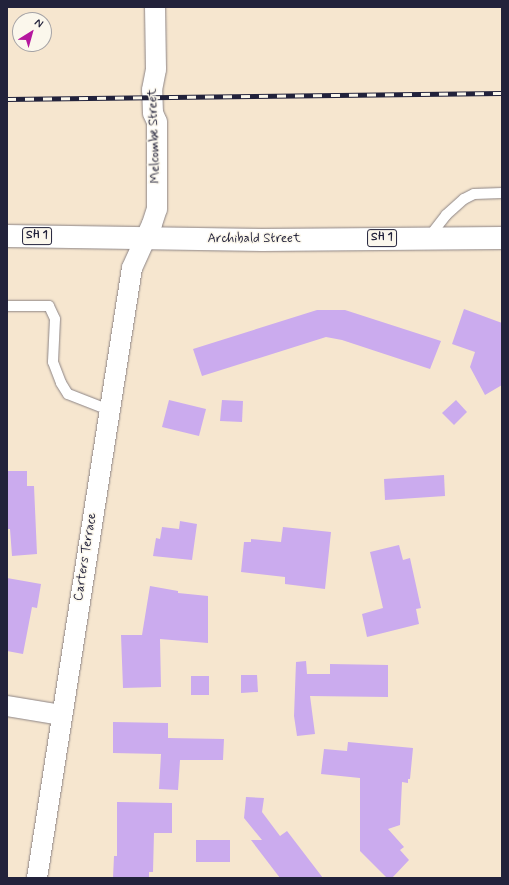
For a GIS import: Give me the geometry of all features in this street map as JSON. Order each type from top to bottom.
[{"type":"highway","name":"Archibald Street","points":[[7,236],[262,240],[429,237],[502,238]]},
{"type":"street","name":"Melcombe Street","points":[[145,238],[157,208],[156,122],[153,113],[152,90],[156,68],[155,7]]},
{"type":"street","name":"Carters Terrace","points":[[37,878],[61,715],[132,268],[145,238]]},
{"type":"street","points":[[7,706],[61,715]]},
{"type":"lane","points":[[429,237],[446,215],[464,199],[474,194],[502,193]]},
{"type":"lane","points":[[7,306],[49,306],[55,319],[53,362],[61,382],[68,394],[109,410]]},
{"type":"building","points":[[464,309],[502,323],[502,385],[485,395],[470,367],[475,352],[452,344]]},
{"type":"building","points":[[317,310],[345,310],[441,341],[430,369],[342,340],[326,337],[202,376],[193,349]]},
{"type":"building","points":[[169,400],[206,409],[199,436],[162,427]]},
{"type":"building","points":[[222,400],[243,401],[242,422],[220,421]]},
{"type":"building","points":[[456,400],[467,412],[454,425],[442,413]]},
{"type":"building","points":[[7,471],[27,471],[27,486],[34,486],[37,554],[12,556],[10,529],[7,529]]},
{"type":"building","points":[[444,475],[445,496],[385,500],[384,479]]},
{"type":"building","points":[[180,521],[197,524],[192,560],[153,556],[156,538],[160,539],[162,527],[179,529]]},
{"type":"building","points":[[283,527],[331,532],[325,589],[285,584],[285,577],[241,572],[244,542],[251,542],[251,539],[281,542]]},
{"type":"building","points":[[399,545],[403,560],[410,558],[421,608],[416,609],[419,624],[367,637],[362,614],[383,608],[370,552]]},
{"type":"building","points":[[7,578],[41,584],[37,608],[32,607],[23,654],[7,651]]},
{"type":"building","points":[[150,586],[178,591],[178,593],[208,596],[208,643],[160,639],[161,687],[123,688],[121,635],[142,635]]},
{"type":"building","points":[[306,661],[307,674],[330,674],[330,664],[388,665],[388,697],[310,696],[315,734],[297,736],[294,716],[296,662]]},
{"type":"building","points":[[241,675],[257,675],[258,692],[241,693]]},
{"type":"building","points":[[191,676],[209,676],[209,695],[191,695]]},
{"type":"building","points":[[113,722],[168,723],[168,738],[224,739],[223,760],[180,760],[178,790],[159,789],[161,754],[113,753]]},
{"type":"building","points":[[348,742],[413,748],[410,779],[408,779],[408,783],[402,782],[400,825],[388,829],[404,847],[400,850],[409,860],[392,878],[387,878],[360,851],[360,778],[321,774],[324,749],[347,751]]},
{"type":"building","points":[[246,797],[264,798],[262,812],[280,836],[287,831],[323,878],[280,878],[251,840],[262,840],[244,818]]},
{"type":"building","points":[[117,802],[172,803],[172,833],[154,833],[153,872],[149,872],[149,878],[113,878],[114,856],[117,856]]},
{"type":"building","points":[[196,840],[230,840],[230,862],[196,862]]},
{"type":"railway","points":[[7,99],[502,93]]}]
